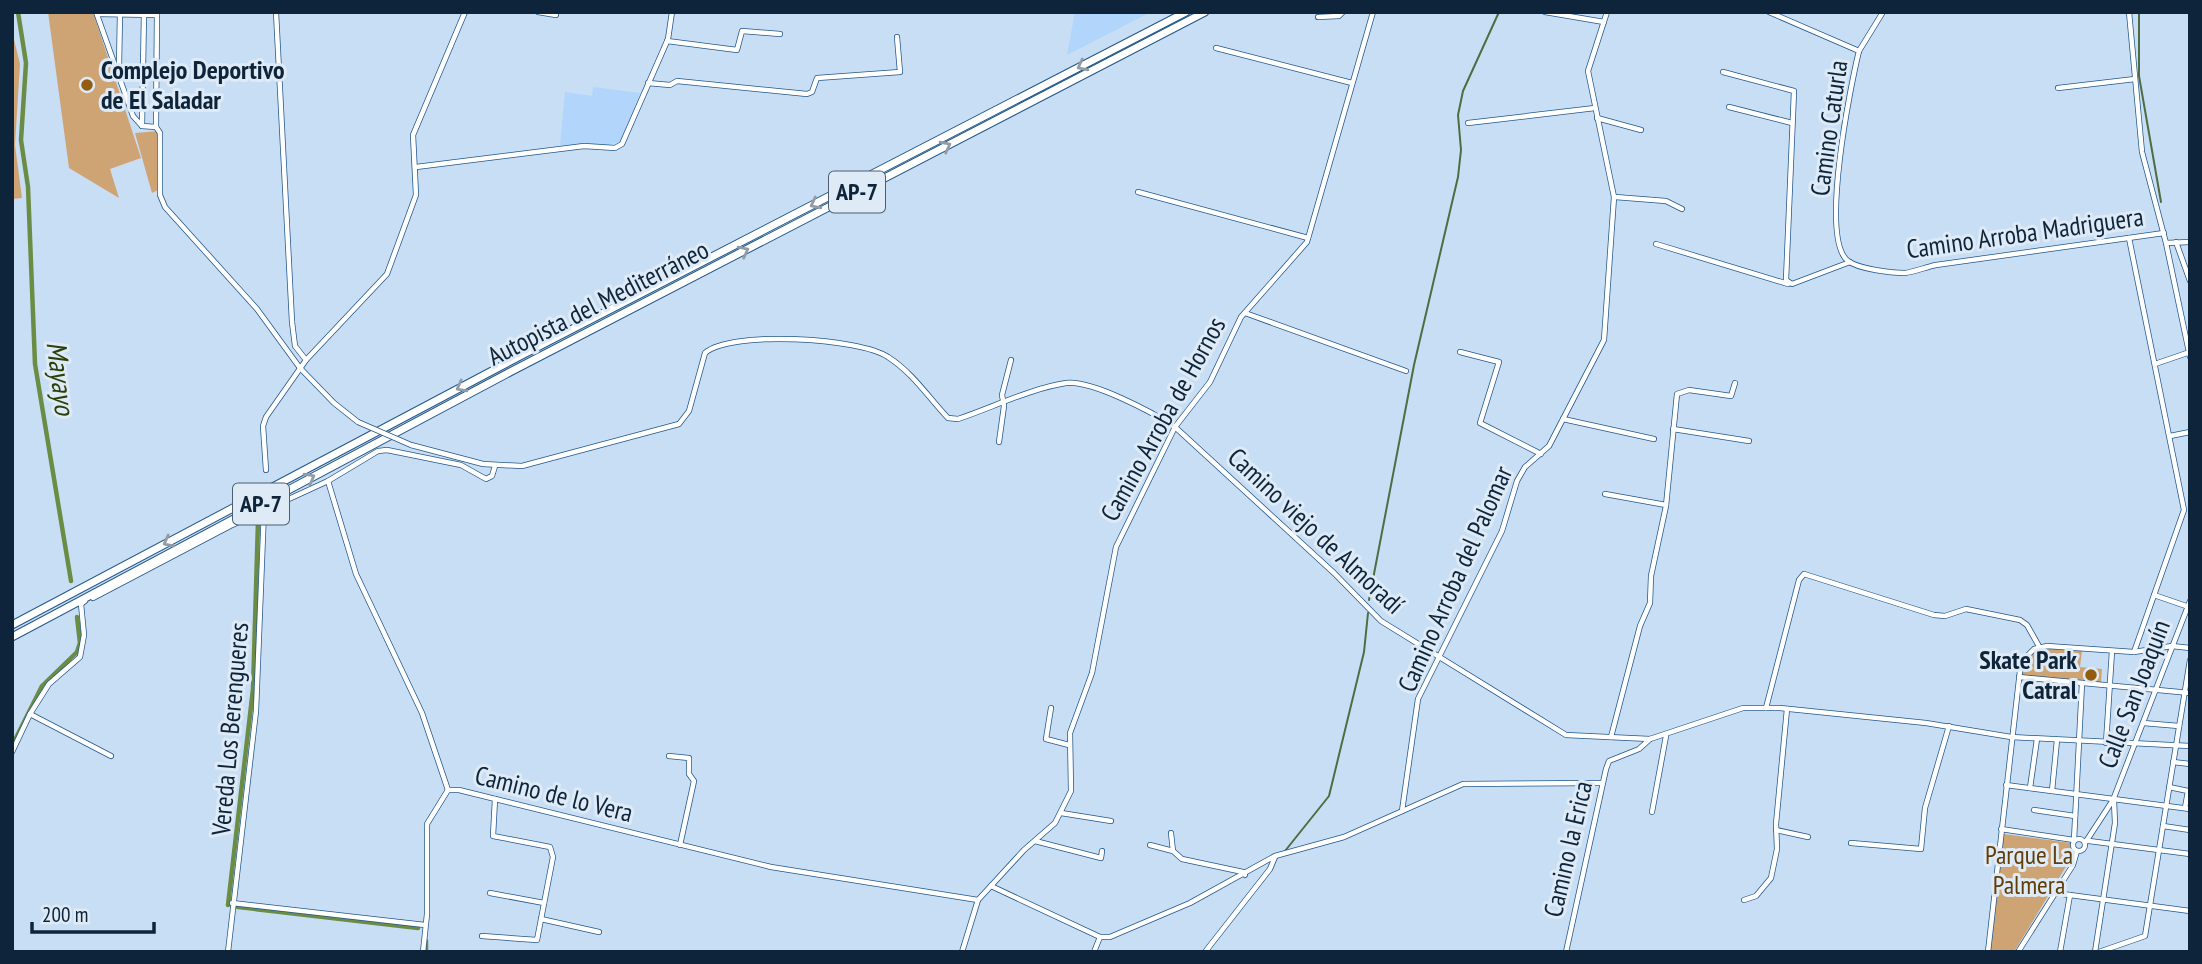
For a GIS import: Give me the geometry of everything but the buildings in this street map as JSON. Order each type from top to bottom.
[{"type":"highway","name":"Autopista del Mediterráneo","points":[[12,625],[498,368],[1186,12]]},
{"type":"highway","name":"Autopista del Mediterráneo","points":[[12,637],[510,372],[1205,12]]},
{"type":"street","points":[[276,12],[292,323],[295,346],[306,360]]},
{"type":"street","points":[[266,470],[263,426],[266,417],[306,360],[387,274],[416,195],[413,135],[465,12]]},
{"type":"street","points":[[538,12],[556,15]]},
{"type":"street","points":[[416,167],[584,146],[615,148],[622,144],[667,41],[672,12]]},
{"type":"street","points":[[1318,17],[1339,16],[1343,12]]},
{"type":"street","name":"Camino Arroba de Hornos","points":[[962,952],[978,900],[1055,823],[1071,791],[1069,745],[1073,724],[1093,673],[1116,547],[1175,427],[1210,382],[1245,313],[1308,238],[1373,12]]},
{"type":"street","points":[[1545,12],[1604,22]]},
{"type":"street","name":"Camino Arroba del Palomar","points":[[1402,811],[1418,699],[1502,531],[1517,481],[1525,467],[1541,454],[1563,419],[1604,340],[1614,197],[1588,71],[1607,12]]},
{"type":"street","name":"Camino Caturla","points":[[1769,12],[1859,51],[1835,186],[1840,249],[1850,262]]},
{"type":"street","points":[[1859,51],[1882,12]]},
{"type":"street","points":[[2129,12],[2142,152],[2164,233],[2189,354],[2155,364]]},
{"type":"street","points":[[156,127],[142,126],[131,111],[97,13],[157,14]]},
{"type":"street","points":[[117,67],[120,13]]},
{"type":"street","points":[[142,126],[144,14]]},
{"type":"street","name":"Camino viejo de Almoradí","points":[[157,14],[156,127],[161,137],[162,201],[279,335],[300,368],[334,402],[358,422],[411,444],[495,466],[536,464],[673,427],[685,419],[689,411],[705,353],[717,346],[762,338],[824,342],[876,351],[913,377],[948,418],[958,419],[1068,383],[1091,388],[1155,414],[1175,427],[1381,621],[1566,735],[1650,739],[1666,736],[1743,708],[1766,708],[1949,726],[2011,737],[2190,746]]},
{"type":"street","points":[[667,41],[737,50],[742,31],[780,34]]},
{"type":"street","points":[[648,83],[670,85],[677,81],[807,94],[812,92],[817,78],[900,72],[897,37]]},
{"type":"street","points":[[1216,48],[1352,83]]},
{"type":"street","points":[[111,55],[119,54]]},
{"type":"street","points":[[117,67],[157,66]]},
{"type":"street","points":[[1723,72],[1794,91],[1786,280],[1788,284]]},
{"type":"street","points":[[2059,88],[2135,79]]},
{"type":"street","points":[[1729,107],[1793,123]]},
{"type":"street","points":[[1468,123],[1595,108]]},
{"type":"street","points":[[131,111],[142,111]]},
{"type":"street","points":[[1597,118],[1641,130]]},
{"type":"street","points":[[1138,192],[1308,238]]},
{"type":"street","points":[[1614,197],[1666,201],[1682,209]]},
{"type":"street","name":"Camino Arroba Madriguera","points":[[1850,262],[1907,273],[1936,265],[2164,233]]},
{"type":"street","points":[[2129,238],[2187,510],[2134,652]]},
{"type":"street","points":[[2166,243],[2190,242]]},
{"type":"street","points":[[2176,243],[2189,277]]},
{"type":"street","points":[[1656,244],[1786,286],[1850,262]]},
{"type":"street","points":[[1245,313],[1406,371]]},
{"type":"street","points":[[1460,352],[1499,362],[1480,424],[1541,454]]},
{"type":"street","points":[[999,442],[1004,403],[1002,395],[1011,360]]},
{"type":"street","points":[[1611,737],[1640,626],[1650,603],[1651,576],[1666,505],[1677,394],[1689,390],[1731,396],[1735,383]]},
{"type":"street","points":[[1563,419],[1654,439]]},
{"type":"street","points":[[1673,429],[1749,442]]},
{"type":"street","points":[[2170,436],[2190,432]]},
{"type":"street","points":[[12,752],[49,684],[80,657],[84,635],[81,604],[265,509],[328,481],[377,451],[387,450],[461,465],[486,479],[492,475],[495,466]]},
{"type":"street","name":"Camino de lo Vera","points":[[328,481],[356,574],[422,713],[448,790],[459,790],[771,867],[978,900]]},
{"type":"street","points":[[1605,494],[1666,505]]},
{"type":"street","name":"Vereda Los Berengueres","points":[[228,952],[256,711],[265,509]]},
{"type":"street","points":[[1766,708],[1798,580],[1804,574],[1934,615],[1945,616],[1966,608],[2020,620],[2027,625],[2037,648]]},
{"type":"street","points":[[2154,595],[2189,605]]},
{"type":"street","name":"Calle San Joaquín","points":[[2087,842],[2113,800],[2189,605]]},
{"type":"street","points":[[1988,952],[2021,662],[2037,648],[2134,652],[2172,646],[2190,648]]},
{"type":"street","points":[[2106,743],[2112,652]]},
{"type":"street","points":[[2113,800],[2116,808],[2097,952],[2145,936],[2175,746],[2187,693],[2190,660]]},
{"type":"street","points":[[2019,677],[2187,693]]},
{"type":"street","points":[[2077,851],[2073,846],[2082,683]]},
{"type":"street","points":[[1051,708],[1046,739],[1069,745]]},
{"type":"street","points":[[1744,900],[1756,897],[1771,878],[1787,709]]},
{"type":"street","points":[[30,715],[111,756]]},
{"type":"street","points":[[2143,723],[2179,726]]},
{"type":"street","points":[[1852,843],[1921,849],[1925,808],[1949,726]]},
{"type":"street","points":[[1652,812],[1666,736]]},
{"type":"street","name":"Camino la Erica","points":[[1566,952],[1609,761],[1639,749],[1650,739]]},
{"type":"street","points":[[2030,788],[2037,739]]},
{"type":"street","points":[[2052,791],[2057,740]]},
{"type":"street","points":[[669,756],[690,758],[689,774],[694,781],[680,845]]},
{"type":"street","points":[[2173,762],[2190,765]]},
{"type":"street","points":[[991,887],[1100,937],[1119,935],[1245,875],[1275,856],[1309,849],[1463,784],[1602,783]]},
{"type":"street","points":[[2006,785],[2188,809],[2188,791],[2169,787]]},
{"type":"street","points":[[423,952],[427,824],[448,790]]},
{"type":"street","points":[[482,936],[534,942],[553,852],[550,847],[493,836],[495,799]]},
{"type":"street","points":[[2034,810],[2075,816]]},
{"type":"street","points":[[1061,813],[1111,821]]},
{"type":"street","points":[[2163,826],[2190,830]]},
{"type":"street","points":[[2001,829],[2158,852],[2190,854]]},
{"type":"street","points":[[1776,830],[1808,837]]},
{"type":"street","points":[[1171,833],[1173,851]]},
{"type":"street","points":[[1035,841],[1101,858],[1102,851]]},
{"type":"street","points":[[2077,851],[2083,850],[2087,842]]},
{"type":"street","points":[[1150,845],[1173,851],[1182,859],[1243,872],[1245,875]]},
{"type":"street","points":[[2018,952],[2055,893],[2077,851]]},
{"type":"street","points":[[1205,952],[1270,869],[1275,856]]},
{"type":"street","points":[[489,893],[544,903]]},
{"type":"street","points":[[2055,893],[2190,911]]},
{"type":"street","points":[[2060,952],[2070,895]]},
{"type":"street","points":[[232,904],[425,925]]},
{"type":"street","points":[[541,919],[599,932]]},
{"type":"street","points":[[1094,952],[1100,937]]},
{"type":"street","points":[[2123,943],[2124,952]]},
{"type":"shaded area","points":[[1075,12],[1151,12],[1067,55]]},
{"type":"shaded area","points":[[593,87],[640,93],[621,142],[607,145],[560,145],[565,92],[592,96]]},
{"type":"green space","name":"Complejo Deportivo de El Saladar","points":[[48,12],[93,12],[141,158],[110,169],[119,198],[69,168]]},
{"type":"green space","points":[[12,31],[20,64],[15,145],[22,198],[12,199]]},
{"type":"green space","points":[[158,131],[158,190],[152,193],[135,133]]},
{"type":"green space","points":[[2048,647],[2082,651],[2080,667],[2102,669],[2101,683],[2021,675],[2029,656]]},
{"type":"green space","name":"Parque La Palmera","points":[[2004,834],[2071,843],[2070,860],[2014,952],[1989,952]]},
{"type":"waterway","name":"Mayayo","points":[[18,12],[26,63],[21,140],[28,187],[35,364],[71,581]]},
{"type":"waterway","points":[[1369,600],[1414,365],[1458,177],[1461,150],[1458,115],[1463,91],[1499,12]]},
{"type":"waterway","points":[[2139,12],[2139,76],[2161,202]]},
{"type":"waterway","points":[[228,905],[253,689],[258,521]]},
{"type":"waterway","points":[[1285,851],[1329,796],[1364,652],[1368,613]]},
{"type":"waterway","points":[[12,746],[42,686],[77,652],[80,643],[77,617]]},
{"type":"waterway","points":[[238,907],[418,928]]},
{"type":"waterway","points":[[426,941],[426,952]]},
{"type":"place","name":"Complejo Deportivo de El Saladar","points":[[87,85]]},
{"type":"place","name":"Skate Park Catral","points":[[2091,675]]}]
